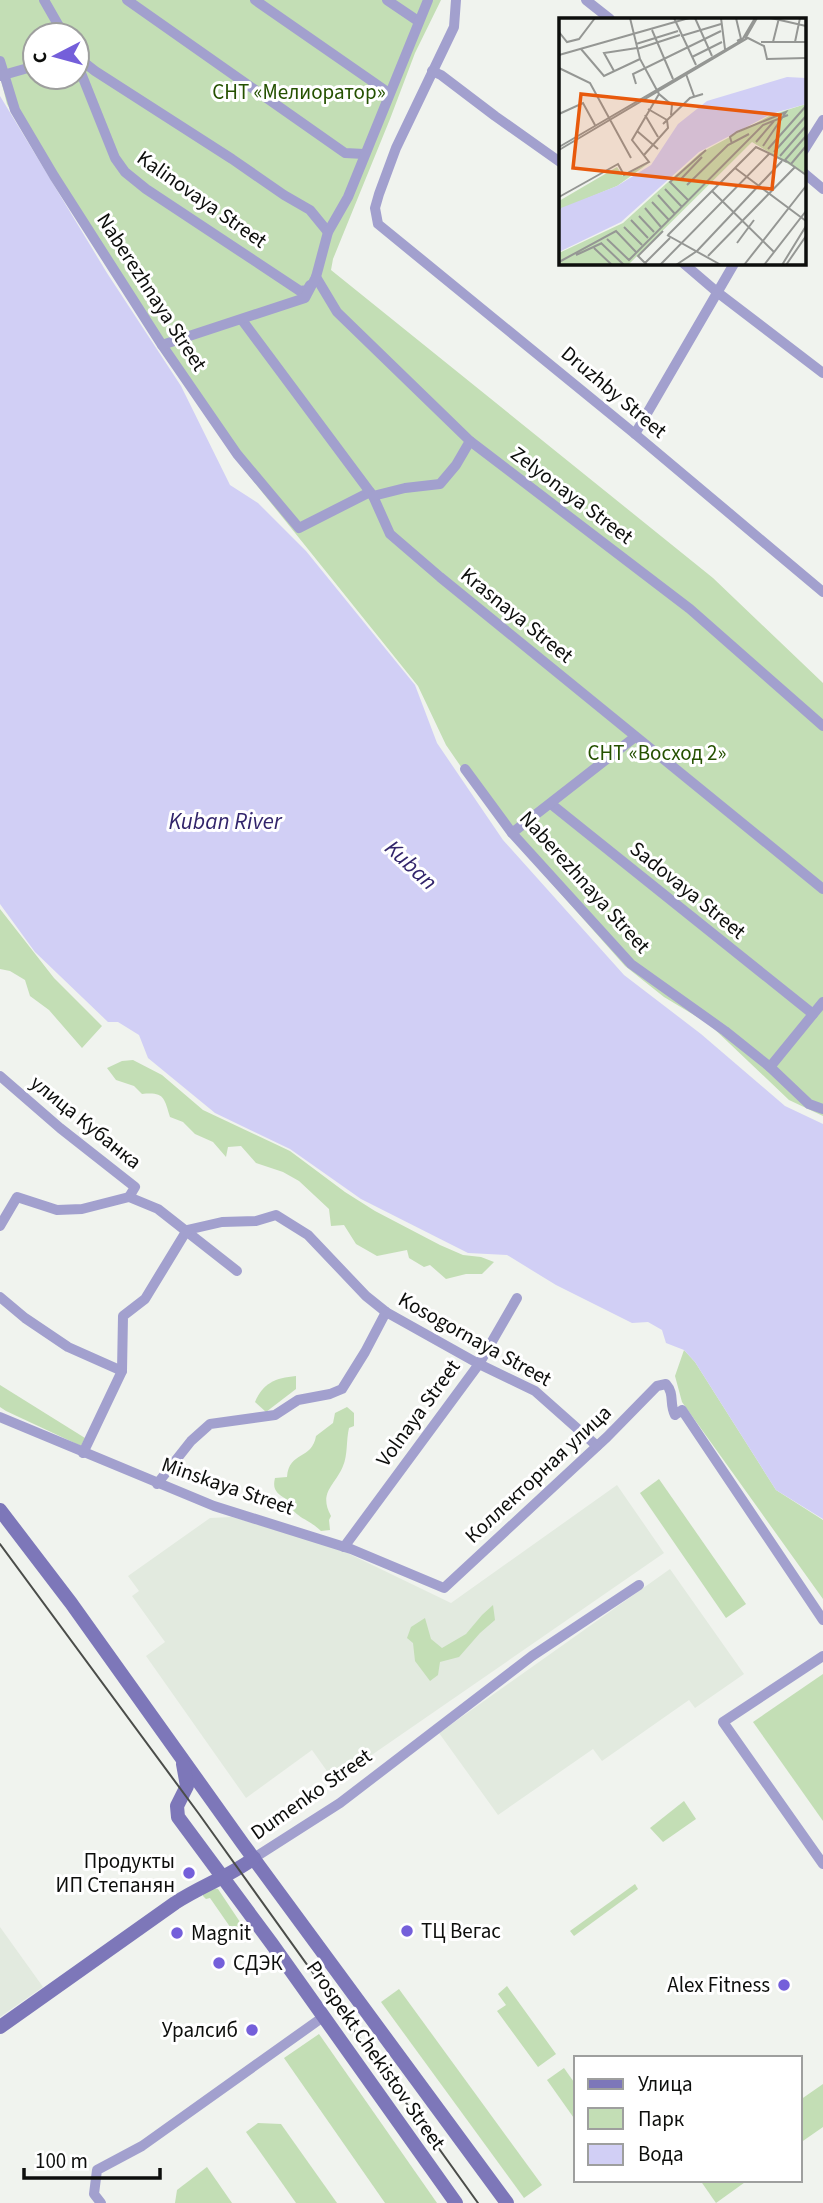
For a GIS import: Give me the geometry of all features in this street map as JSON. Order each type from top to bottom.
[{"type":"main road","points":[[0,1510],[177,1750]]},
{"type":"main road","name":"Prospekt Chekistov Street","points":[[177,1750],[188,1780],[176,1810],[178,1817],[456,2203]]},
{"type":"main road","name":"Prospekt Chekistov Street","points":[[177,1750],[507,2203]]},
{"type":"main road","name":"Prospekt Chekistov Street","points":[[183,1793],[198,1793],[204,1796],[220,1812]]},
{"type":"main road","name":"Dumenko Street","points":[[0,2027],[175,1903],[254,1858]]},
{"type":"street","points":[[44,0],[56,21]]},
{"type":"street","points":[[127,0],[345,153],[364,154]]},
{"type":"street","points":[[255,0],[389,93]]},
{"type":"street","points":[[387,0],[418,21]]},
{"type":"street","points":[[162,345],[305,298],[316,277],[328,232],[348,197],[428,0]]},
{"type":"street","points":[[456,0],[454,27],[432,71],[559,161]]},
{"type":"street","points":[[586,0],[609,18]]},
{"type":"street","name":"Naberezhnaya Street","points":[[0,61],[2,76],[15,110],[162,345],[237,454],[299,528],[372,494]]},
{"type":"street","points":[[91,68],[310,210],[328,232]]},
{"type":"street","points":[[2,76],[21,70]]},
{"type":"street","name":"Druzhby Street","points":[[432,71],[379,194],[375,208],[378,223],[823,592]]},
{"type":"street","name":"Kalinovaya Street","points":[[88,91],[115,158],[125,172],[146,189],[300,291],[307,290],[316,277]]},
{"type":"street","points":[[806,147],[823,120]]},
{"type":"street","points":[[806,175],[823,189]]},
{"type":"street","points":[[684,264],[823,373]]},
{"type":"street","points":[[635,434],[734,264]]},
{"type":"street","name":"Zelyonaya Street","points":[[316,277],[337,312],[470,441],[690,609],[823,726]]},
{"type":"street","name":"Krasnaya Street","points":[[242,320],[372,494],[390,534],[440,578],[823,889]]},
{"type":"street","points":[[372,494],[440,484],[456,465],[470,441]]},
{"type":"street","points":[[512,833],[635,737]]},
{"type":"street","name":"Naberezhnaya Street","points":[[465,769],[512,833],[631,964],[725,1031],[770,1067],[809,1104],[823,1110]]},
{"type":"street","name":"Sadovaya Street","points":[[551,804],[813,1014]]},
{"type":"street","points":[[770,1067],[823,1002]]},
{"type":"street","name":"улица Кубанка","points":[[0,1076],[135,1187],[129,1197],[158,1209],[237,1271]]},
{"type":"street","points":[[0,1226],[17,1197],[57,1210],[82,1209],[129,1197]]},
{"type":"street","name":"Kosogornaya Street","points":[[187,1230],[222,1222],[256,1221],[276,1215],[308,1235],[366,1296],[386,1312],[479,1364],[535,1391],[597,1446]]},
{"type":"street","points":[[83,1453],[122,1371],[123,1316],[145,1299],[187,1230]]},
{"type":"street","points":[[0,1297],[25,1318],[68,1347],[122,1371]]},
{"type":"street","name":"Volnaya Street","points":[[344,1547],[479,1364],[517,1298]]},
{"type":"street","points":[[157,1484],[191,1441],[210,1424],[275,1415],[298,1400],[342,1389],[386,1312]]},
{"type":"street","name":"Коллекторная улица","points":[[444,1588],[597,1446],[657,1386],[666,1384],[673,1400],[671,1408],[676,1415],[682,1410],[823,1620]]},
{"type":"street","name":"Minskaya Street","points":[[0,1417],[214,1506],[344,1547],[444,1588]]},
{"type":"street","name":"Dumenko Street","points":[[254,1858],[340,1803],[533,1656],[639,1585]]},
{"type":"street","points":[[823,1656],[723,1722],[823,1864]]},
{"type":"street","points":[[101,2203],[94,2194],[97,2170],[142,2146],[323,2017]]},
{"type":"shaded area","points":[[617,1485],[664,1553],[334,1781],[312,1750],[246,1798],[146,1656],[165,1642],[132,1596],[139,1591],[128,1576],[210,1518],[232,1517],[337,1548],[451,1603]]},
{"type":"shaded area","points":[[670,1569],[744,1674],[695,1708],[689,1700],[602,1761],[593,1749],[498,1815],[439,1733]]},
{"type":"shaded area","points":[[0,1927],[43,1987],[0,2017]]},
{"type":"green space","name":"СНТ «Восход 2»","points":[[0,0],[441,0],[415,53],[333,259],[331,270],[713,578],[823,683],[823,1116],[789,1100],[709,1024],[664,997],[625,966],[506,832],[446,745],[418,686],[234,457],[84,230],[7,104],[0,76]]},
{"type":"green space","points":[[0,909],[54,978],[102,1026],[82,1048],[49,1010],[30,996],[25,980],[10,971],[0,969]]},
{"type":"green space","points":[[133,1060],[162,1075],[203,1110],[290,1151],[375,1211],[463,1255],[494,1262],[482,1274],[466,1274],[446,1279],[430,1265],[424,1267],[409,1258],[407,1250],[377,1256],[356,1244],[344,1225],[331,1226],[329,1209],[299,1181],[283,1172],[256,1163],[241,1146],[228,1147],[226,1157],[213,1142],[195,1134],[183,1122],[170,1117],[162,1097],[142,1094],[134,1086],[116,1080],[107,1068],[122,1061]]},
{"type":"green space","points":[[684,1350],[695,1362],[776,1490],[823,1520],[823,1599],[682,1402],[675,1376]]},
{"type":"green space","points":[[296,1376],[296,1389],[266,1412],[255,1402],[266,1386],[282,1378]]},
{"type":"green space","points":[[0,1385],[85,1438],[81,1446],[0,1407]]},
{"type":"green space","points":[[347,1407],[354,1413],[354,1426],[349,1428],[343,1466],[327,1495],[327,1508],[331,1516],[330,1530],[321,1531],[293,1511],[288,1500],[276,1491],[275,1478],[287,1477],[292,1463],[310,1449],[316,1436],[333,1423],[335,1413]]},
{"type":"green space","points":[[659,1479],[746,1604],[726,1618],[640,1493]]},
{"type":"green space","points":[[493,1605],[495,1620],[459,1657],[440,1662],[438,1675],[430,1681],[415,1661],[413,1643],[407,1638],[411,1627],[425,1618],[431,1639],[442,1648],[466,1634]]},
{"type":"green space","points":[[823,1674],[823,1821],[753,1722]]},
{"type":"green space","points":[[684,1801],[696,1819],[663,1842],[650,1828]]},
{"type":"green space","points":[[635,1884],[638,1889],[574,1936],[570,1931]]},
{"type":"green space","points":[[218,1889],[244,1928],[235,1934],[210,1898],[203,1896],[203,1893]]},
{"type":"green space","points":[[507,1986],[556,2054],[538,2067],[497,2011],[506,2005],[498,1994]]},
{"type":"green space","points":[[399,1989],[542,2185],[524,2198],[381,2002]]},
{"type":"green space","points":[[319,2034],[437,2203],[385,2203],[284,2058]]},
{"type":"green space","points":[[564,2068],[574,2082],[574,2118],[547,2080]]},
{"type":"green space","points":[[823,2084],[823,2127],[802,2142],[802,2099]]},
{"type":"green space","points":[[258,2123],[281,2124],[337,2203],[296,2203],[246,2132]]},
{"type":"green space","points":[[207,2167],[232,2203],[175,2203],[177,2190]]},
{"type":"green space","points":[[701,2182],[745,2182],[716,2203]]},
{"type":"water","name":"Kuban River","points":[[0,96],[107,273],[181,386],[230,485],[258,503],[306,551],[415,685],[437,743],[503,840],[624,975],[701,1034],[785,1106],[823,1124],[823,1519],[776,1490],[695,1362],[684,1350],[666,1343],[662,1330],[648,1322],[632,1323],[556,1285],[507,1255],[468,1253],[361,1199],[290,1149],[215,1113],[148,1058],[139,1035],[118,1022],[108,1022],[35,952],[0,904]]},
{"type":"tram line","points":[[0,1544],[199,1814],[478,2203]]},
{"type":"place","name":"Продукты ИП Степанян","points":[[189,1873]]},
{"type":"place","name":"ТЦ Вегас","points":[[407,1931]]},
{"type":"place","name":"Magnit","points":[[177,1933]]},
{"type":"place","name":"СДЭК","points":[[219,1963]]},
{"type":"place","name":"Alex Fitness","points":[[784,1985]]},
{"type":"place","name":"Уралсиб","points":[[252,2030]]},
{"type":"park label","name":"СНТ «Мелиоратор»","points":[[299,92]]},
{"type":"water label","name":"Kuban","points":[[411,865]]}]
